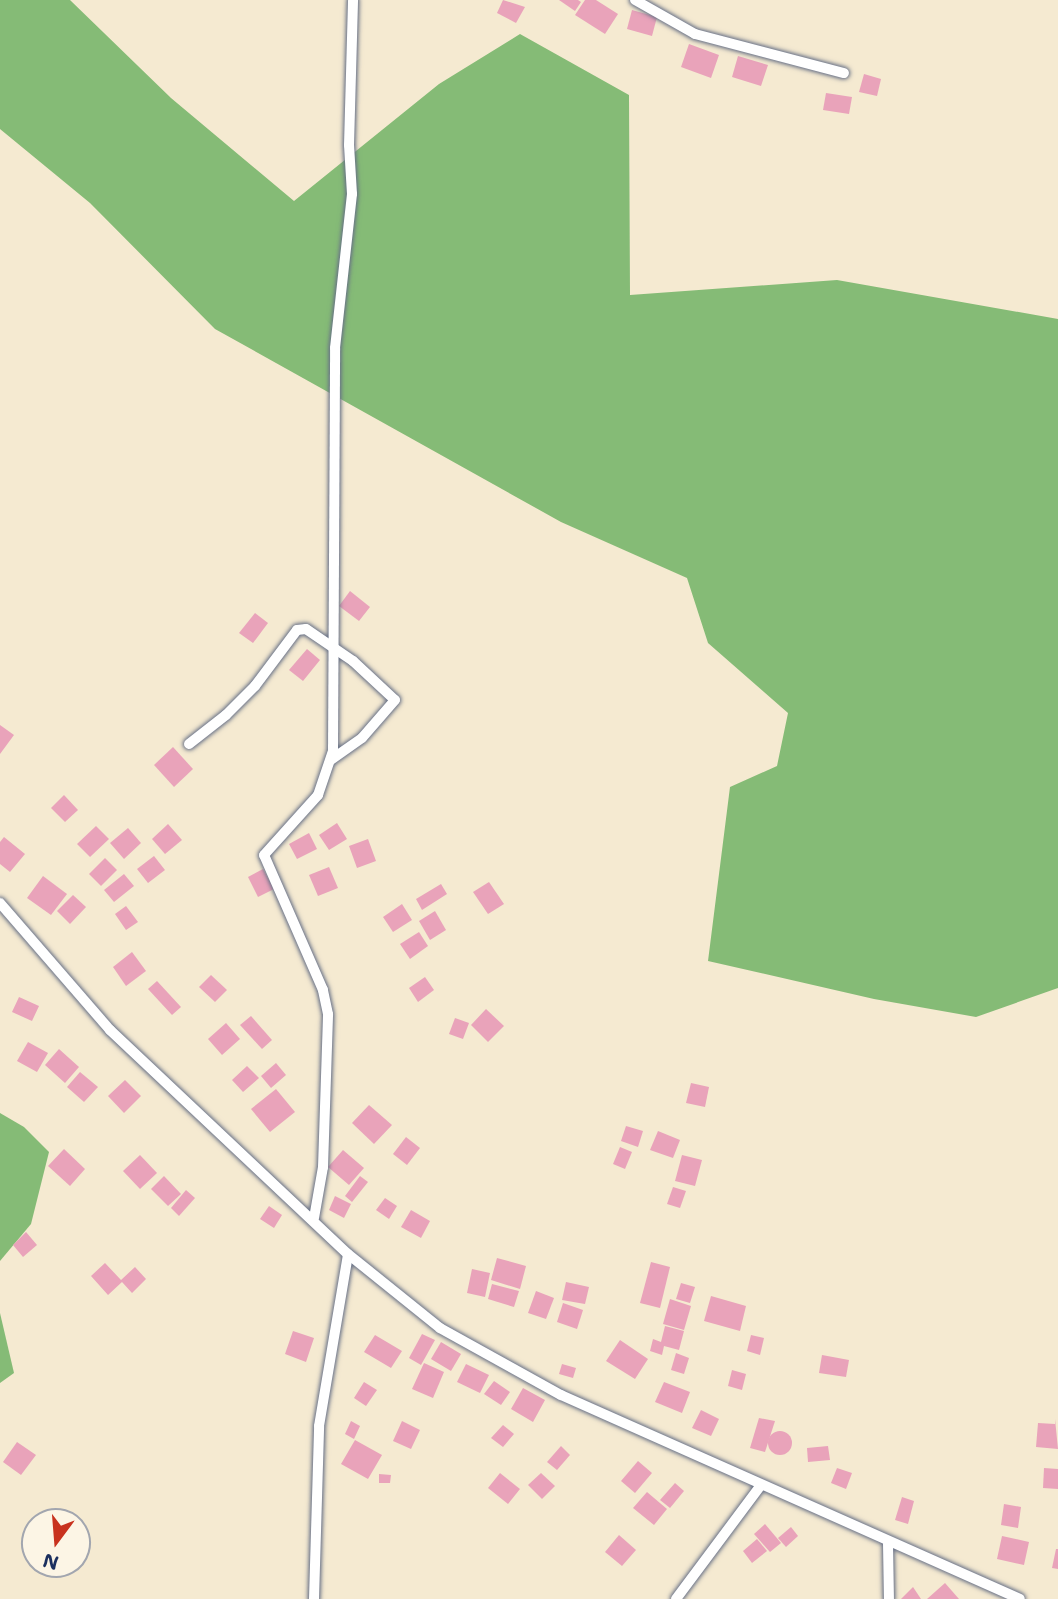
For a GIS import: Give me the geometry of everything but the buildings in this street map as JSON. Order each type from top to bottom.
[{"type":"street","points":[[314,1218],[323,1167],[328,1014],[323,990],[264,855],[318,795],[331,760],[335,650],[335,348],[352,194],[349,145],[353,0]]},
{"type":"street","points":[[635,0],[695,34],[845,73]]},
{"type":"street","points":[[189,744],[256,686],[297,630],[313,632],[395,700],[362,738],[331,760]]},
{"type":"street","points":[[0,903],[110,1030],[314,1218],[348,1254],[452,1334],[561,1395],[888,1544],[1020,1599]]},
{"type":"street","points":[[314,1599],[320,1415],[348,1254]]},
{"type":"street","points":[[676,1599],[761,1485]]},
{"type":"street","points":[[888,1544],[889,1599]]},
{"type":"green space","points":[[0,0],[70,0],[171,98],[294,201],[439,84],[520,34],[629,95],[630,295],[837,280],[1058,319],[1058,988],[976,1017],[874,999],[708,961],[730,787],[777,766],[788,713],[708,643],[687,578],[561,522],[215,329],[90,203],[0,129]]},
{"type":"green space","points":[[0,1113],[24,1127],[49,1152],[31,1224],[0,1261]]},
{"type":"green space","points":[[0,1313],[14,1373],[0,1383]]}]
